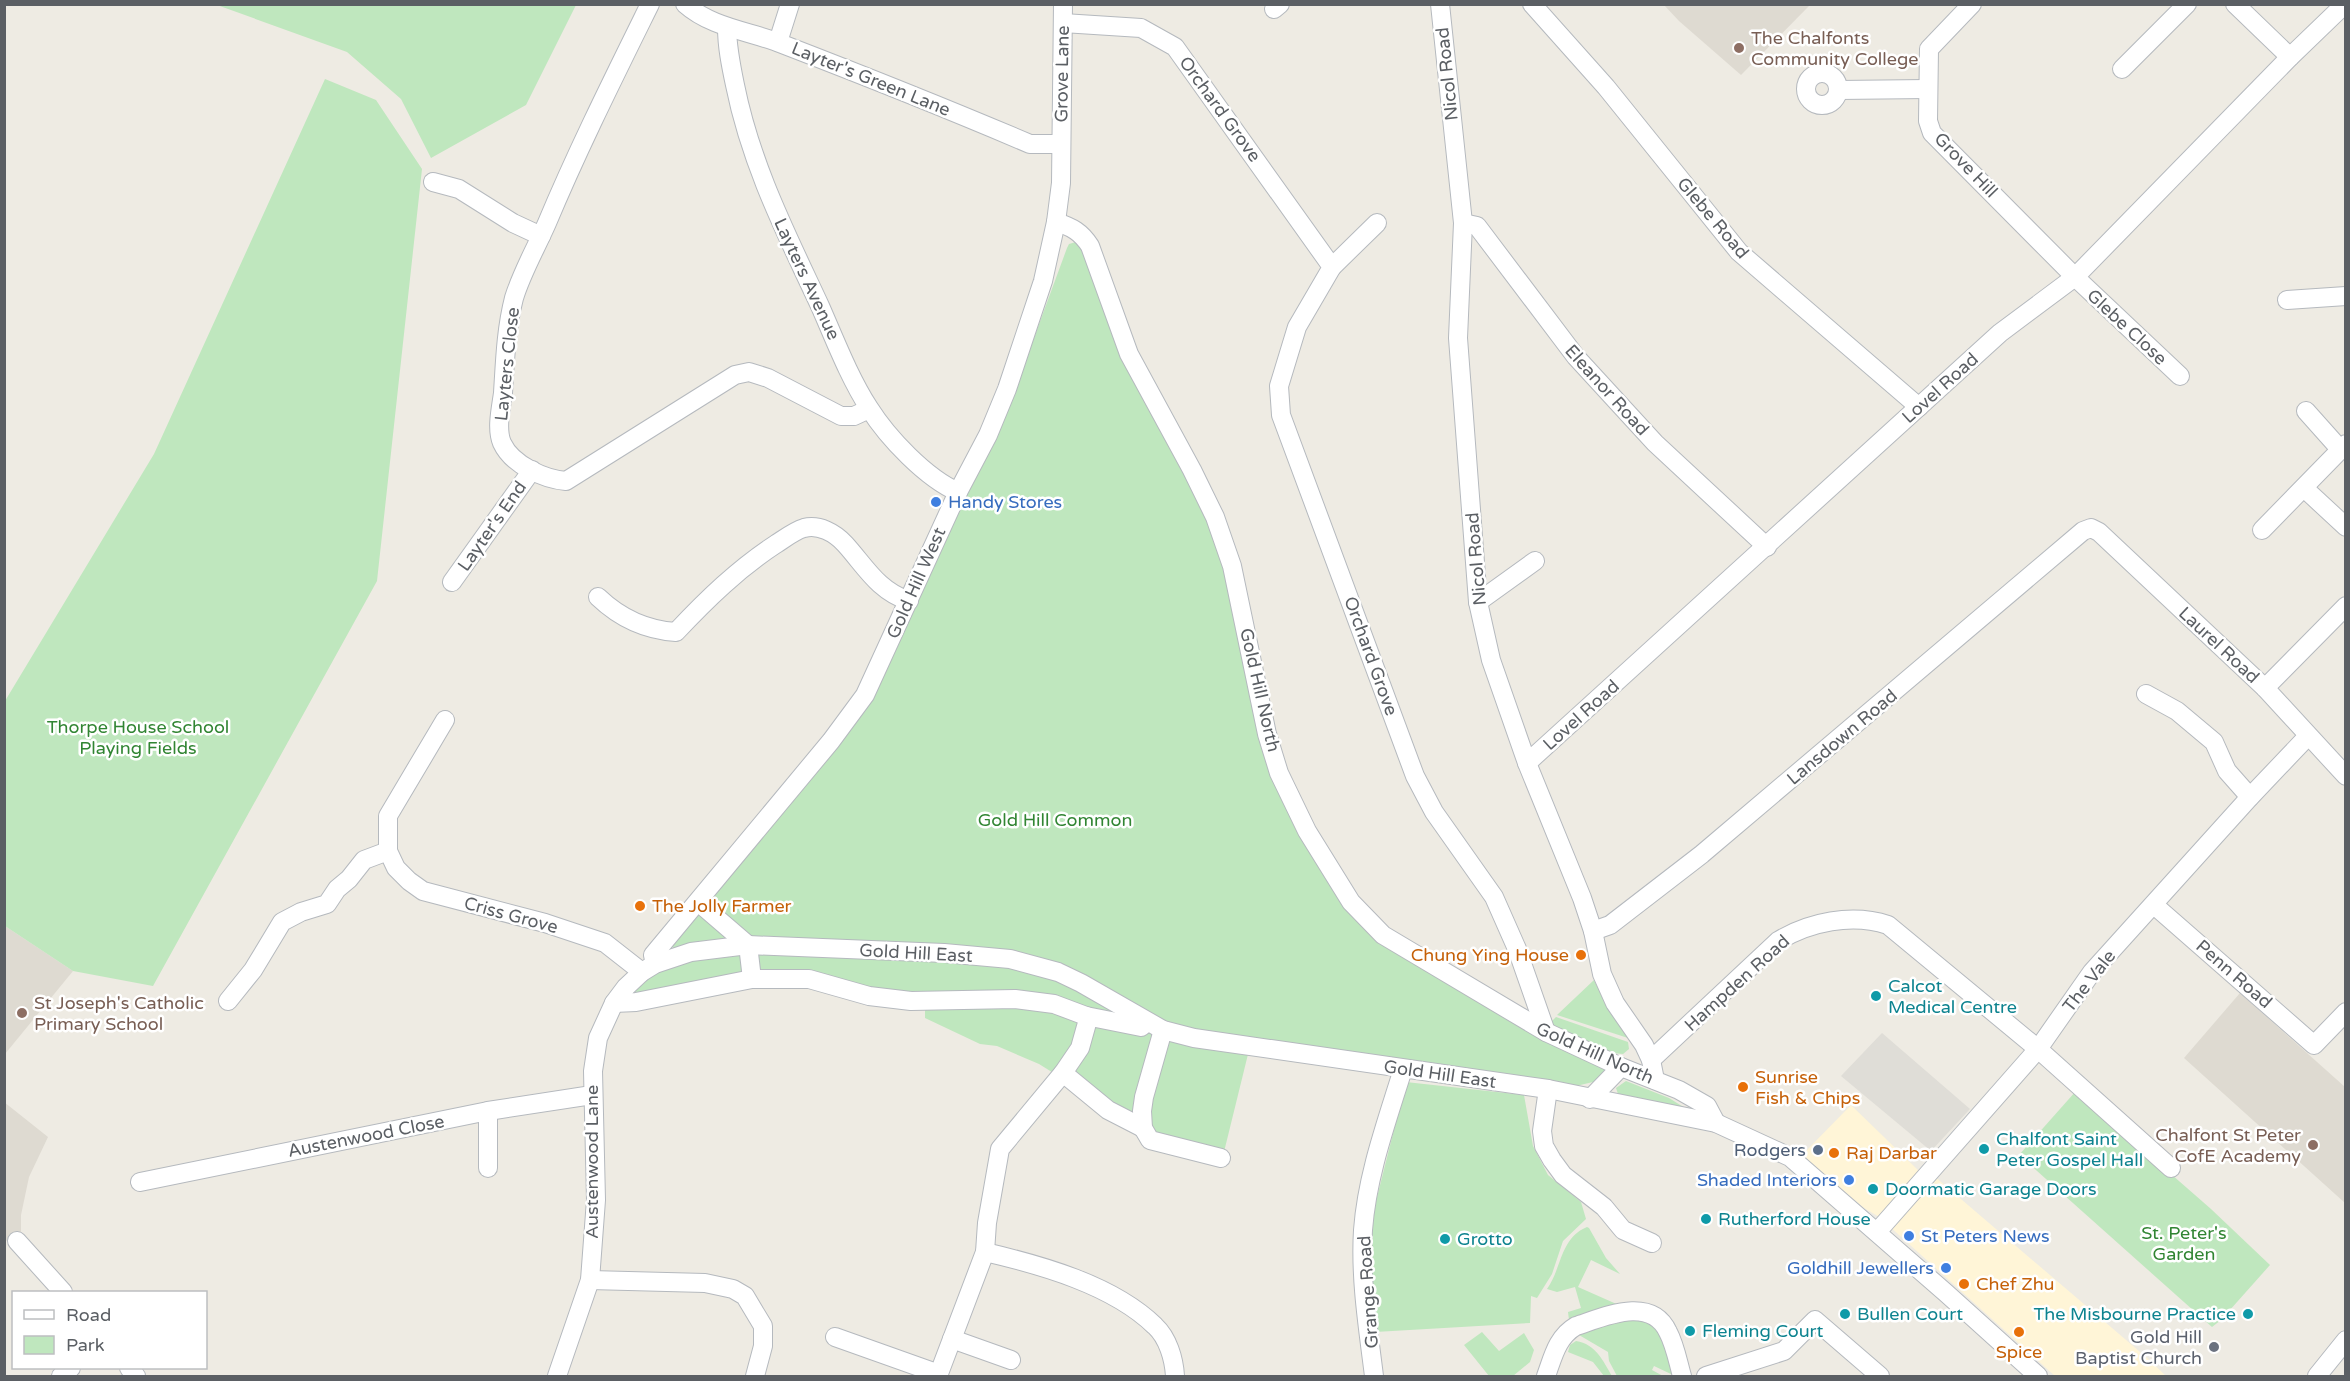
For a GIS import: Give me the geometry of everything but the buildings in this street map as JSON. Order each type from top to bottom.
[{"type":"street","name":"Layters Close","points":[[650,4],[571,167],[515,296],[509,323],[500,429],[502,442],[508,452],[532,470],[551,480],[566,481],[735,375],[749,372],[768,378],[841,416],[854,416],[870,409]]},
{"type":"street","name":"Layter's Green Lane","points":[[685,4],[695,14],[727,27],[778,42],[1030,144],[1060,144]]},
{"type":"street","points":[[778,42],[790,4]]},
{"type":"street","name":"Grove Lane","points":[[1060,144],[1063,4]]},
{"type":"street","name":"Nicol Road","points":[[1440,4],[1463,223],[1458,338],[1478,602],[1491,660],[1527,763],[1593,931],[1602,974],[1651,1060],[1655,1080]]},
{"type":"street","name":"Glebe Road","points":[[1532,4],[1606,87],[1739,252],[1919,407]]},
{"type":"street","name":"Grove Hill","points":[[1972,4],[1929,49],[1928,121],[1932,134],[2075,277]]},
{"type":"street","points":[[2122,69],[2187,4]]},
{"type":"street","points":[[2235,4],[2290,57]]},
{"type":"street","name":"Lovel Road","points":[[1527,763],[2000,333],[2075,277],[2290,57],[2345,4]]},
{"type":"street","name":"Orchard Grove","points":[[1063,23],[1141,28],[1176,47],[1332,267]]},
{"type":"street","name":"Layters Avenue","points":[[727,27],[727,43],[742,122],[752,152],[793,250],[870,409],[919,466],[942,485],[958,492]]},
{"type":"street","points":[[1838,90],[1928,89]]},
{"type":"street","name":"Gold Hill West","points":[[649,968],[653,955],[831,741],[866,695],[958,492],[988,435],[1007,389],[1043,281],[1056,222],[1061,183],[1060,144]]},
{"type":"street","points":[[433,182],[459,189],[513,223],[541,236]]},
{"type":"street","name":"Gold Hill North","points":[[1056,222],[1073,228],[1083,235],[1090,246],[1129,354],[1192,470],[1215,518],[1232,566],[1267,734],[1280,772],[1307,831],[1351,902],[1383,935],[1546,1032],[1621,1067],[1655,1080],[1707,1106],[1716,1123]]},
{"type":"street","name":"Orchard Grove","points":[[1377,223],[1332,267],[1297,327],[1280,386],[1281,415],[1415,776],[1434,812],[1494,897],[1517,949],[1546,1032]]},
{"type":"street","name":"Eleanor Road","points":[[1463,223],[1477,226],[1576,357],[1655,444],[1767,547]]},
{"type":"street","name":"Glebe Close","points":[[2075,277],[2180,376]]},
{"type":"street","points":[[2287,300],[2346,296]]},
{"type":"street","points":[[2262,530],[2342,446],[2306,411]]},
{"type":"street","name":"Layter's End","points":[[452,582],[532,470]]},
{"type":"street","points":[[2304,488],[2346,527]]},
{"type":"street","points":[[598,597],[609,608],[632,622],[663,631],[676,632],[716,592],[762,554],[804,528],[818,528],[830,532],[844,543],[876,582],[891,593],[909,601]]},
{"type":"street","name":"Laurel Road","points":[[2083,531],[2091,528],[2099,532],[2265,688],[2346,776]]},
{"type":"street","name":"Lansdown Road","points":[[1593,931],[1610,925],[1702,854],[2083,531]]},
{"type":"street","points":[[1478,602],[1535,561]]},
{"type":"street","points":[[2265,688],[2346,606]]},
{"type":"street","points":[[2146,694],[2177,711],[2214,742],[2227,771],[2250,797]]},
{"type":"street","points":[[228,1001],[253,970],[282,922],[301,912],[327,904],[337,889],[350,879],[364,860],[388,851],[388,816],[445,720]]},
{"type":"street","name":"The Vale","points":[[1877,1232],[2038,1049],[2092,972],[2308,736]]},
{"type":"street","name":"Criss Grove","points":[[388,851],[396,868],[423,891],[545,923],[605,943],[649,968]]},
{"type":"street","points":[[698,902],[748,945],[752,979]]},
{"type":"street","name":"Penn Road","points":[[2154,905],[2314,1045],[2346,1012]]},
{"type":"street","name":"Hampden Road","points":[[1651,1060],[1778,941],[1803,929],[1852,920],[1875,921],[1888,925],[2038,1049],[2171,1168]]},
{"type":"street","name":"Gold Hill East","points":[[649,968],[692,952],[748,945],[944,953],[1001,958],[1036,964],[1081,983],[1155,1026],[1225,1044],[1548,1089],[1716,1123]]},
{"type":"street","name":"Austenwood Lane","points":[[557,1377],[590,1280],[596,1200],[592,1071],[598,1038],[615,1003],[626,987],[649,968]]},
{"type":"street","points":[[615,1003],[636,1002],[752,979],[809,979],[868,996],[911,1001],[1015,999],[1054,1004],[1086,1016],[1141,1027],[1155,1026],[1144,1097],[1143,1128],[1150,1140],[1221,1158]]},
{"type":"street","points":[[834,1337],[938,1375],[985,1252],[987,1223],[1000,1149],[1063,1073],[1080,1048],[1088,1023],[1081,994],[1081,983]]},
{"type":"street","points":[[1590,1099],[1621,1067]]},
{"type":"street","name":"Grange Road","points":[[1374,1377],[1364,1283],[1363,1229],[1374,1164],[1403,1069]]},
{"type":"street","points":[[1063,1073],[1108,1110],[1143,1128]]},
{"type":"street","points":[[1548,1089],[1542,1131],[1544,1146],[1552,1161],[1563,1175],[1605,1207],[1623,1230],[1652,1243]]},
{"type":"street","name":"Austenwood Close","points":[[141,1182],[488,1112],[592,1095]]},
{"type":"street","points":[[488,1112],[488,1168]]},
{"type":"street","points":[[1716,1123],[1790,1157],[2038,1377]]},
{"type":"street","points":[[17,1241],[61,1291]]},
{"type":"street","points":[[985,1252],[1028,1262],[1050,1270],[1106,1293],[1134,1309],[1156,1327],[1170,1348],[1175,1377]]},
{"type":"street","points":[[590,1280],[705,1282],[733,1289],[745,1296],[755,1309],[763,1326],[763,1346],[754,1377]]},
{"type":"street","points":[[1546,1377],[1561,1337],[1568,1331],[1587,1322],[1627,1311],[1641,1311],[1663,1322],[1669,1333],[1682,1377]]},
{"type":"street","points":[[1706,1377],[1784,1351],[1815,1320],[1880,1377]]},
{"type":"street","points":[[952,1339],[1011,1360]]},
{"type":"street","points":[[2317,1377],[2346,1340]]},
{"type":"shaded area","name":"The Chalfonts Community College","points":[[1664,5],[1810,5],[1741,75]]},
{"type":"shaded area","name":"St Joseph's Catholic Primary School","points":[[5,926],[73,971],[5,1054]]},
{"type":"shaded area","name":"Chalfont St Peter CofE Academy","points":[[2240,993],[2345,1087],[2345,1203],[2184,1058]]},
{"type":"shaded area","points":[[1882,1033],[1970,1109],[1931,1151],[1841,1076]]},
{"type":"shaded area","points":[[4,1102],[48,1137],[29,1177],[21,1215],[21,1236],[5,1241]]},
{"type":"shaded area","points":[[1851,1105],[1919,1171],[1881,1218],[1864,1208],[1802,1155]]},
{"type":"shaded area","points":[[1934,1176],[2166,1376],[2055,1376],[1889,1226]]},
{"type":"green space","points":[[217,5],[576,5],[526,105],[431,158],[401,99],[347,52]]},
{"type":"green space","name":"Thorpe House School Playing Fields","points":[[325,79],[376,100],[422,169],[377,581],[153,986],[73,971],[5,926],[5,701],[154,454]]},
{"type":"green space","name":"Gold Hill Common","points":[[1079,243],[1215,532],[1257,708],[1354,915],[1605,1069],[1605,1073],[1593,1082],[1576,1086],[1251,1042],[1223,1156],[1161,1140],[1039,1064],[997,1046],[980,1044],[925,1018],[925,998],[839,982],[632,994],[674,949],[670,944],[861,713],[1013,395],[1067,248],[1069,244]]},
{"type":"green space","points":[[1594,980],[1608,1009],[1628,1038],[1557,1015]]},
{"type":"green space","points":[[1556,1017],[1628,1042],[1629,1049],[1623,1054],[1612,1053],[1610,1056],[1554,1027],[1552,1021]]},
{"type":"green space","points":[[1626,1081],[1669,1098],[1685,1108],[1618,1094],[1616,1088]]},
{"type":"green space","points":[[1406,1082],[1524,1095],[1533,1146],[1548,1175],[1581,1202],[1586,1219],[1563,1241],[1552,1274],[1537,1298],[1531,1296],[1530,1323],[1375,1332],[1370,1299],[1371,1221]]},
{"type":"green space","name":"St. Peter's Garden","points":[[2076,1091],[2211,1209],[2270,1265],[2212,1327],[2019,1155]]},
{"type":"green space","points":[[1587,1227],[1606,1258],[1620,1274],[1591,1260],[1578,1287],[1621,1306],[1569,1320],[1568,1312],[1581,1308],[1575,1287],[1557,1292],[1547,1289],[1571,1238]]},
{"type":"green space","points":[[1633,1319],[1644,1321],[1658,1331],[1666,1347],[1673,1375],[1654,1366],[1652,1370],[1663,1376],[1617,1376],[1609,1361],[1608,1352],[1579,1335],[1580,1332]]},
{"type":"green space","points":[[1482,1332],[1499,1351],[1524,1333],[1534,1350],[1530,1362],[1513,1376],[1489,1376],[1464,1345]]},
{"type":"green space","points":[[1576,1341],[1594,1349],[1612,1376],[1604,1376],[1593,1362],[1568,1352],[1570,1345]]},
{"type":"place","name":"The Chalfonts Community College","points":[[1739,48]]},
{"type":"place","name":"Handy Stores","points":[[936,502]]},
{"type":"place","name":"The Jolly Farmer","points":[[640,906]]},
{"type":"place","name":"Chung Ying House","points":[[1581,955]]},
{"type":"place","name":"Calcot Medical Centre","points":[[1876,996]]},
{"type":"place","name":"St Joseph's Catholic Primary School","points":[[22,1013]]},
{"type":"place","name":"Sunrise Fish & Chips","points":[[1743,1087]]},
{"type":"place","name":"Chalfont St Peter CofE Academy","points":[[2313,1145]]},
{"type":"place","name":"Chalfont Saint Peter Gospel Hall","points":[[1984,1149]]},
{"type":"place","name":"Rodgers","points":[[1818,1150]]},
{"type":"place","name":"Raj Darbar","points":[[1834,1153]]},
{"type":"place","name":"Shaded Interiors","points":[[1849,1180]]},
{"type":"place","name":"Doormatic Garage Doors","points":[[1873,1189]]},
{"type":"place","name":"Rutherford House","points":[[1706,1219]]},
{"type":"place","name":"St Peters News","points":[[1909,1236]]},
{"type":"place","name":"Grotto","points":[[1445,1239]]},
{"type":"place","name":"Goldhill Jewellers","points":[[1946,1268]]},
{"type":"place","name":"Chef Zhu","points":[[1964,1284]]},
{"type":"place","name":"Bullen Court","points":[[1845,1314]]},
{"type":"place","name":"The Misbourne Practice","points":[[2248,1314]]},
{"type":"place","name":"Fleming Court","points":[[1690,1331]]},
{"type":"place","name":"Spice","points":[[2019,1332]]},
{"type":"place","name":"Gold Hill Baptist Church","points":[[2214,1347]]}]
